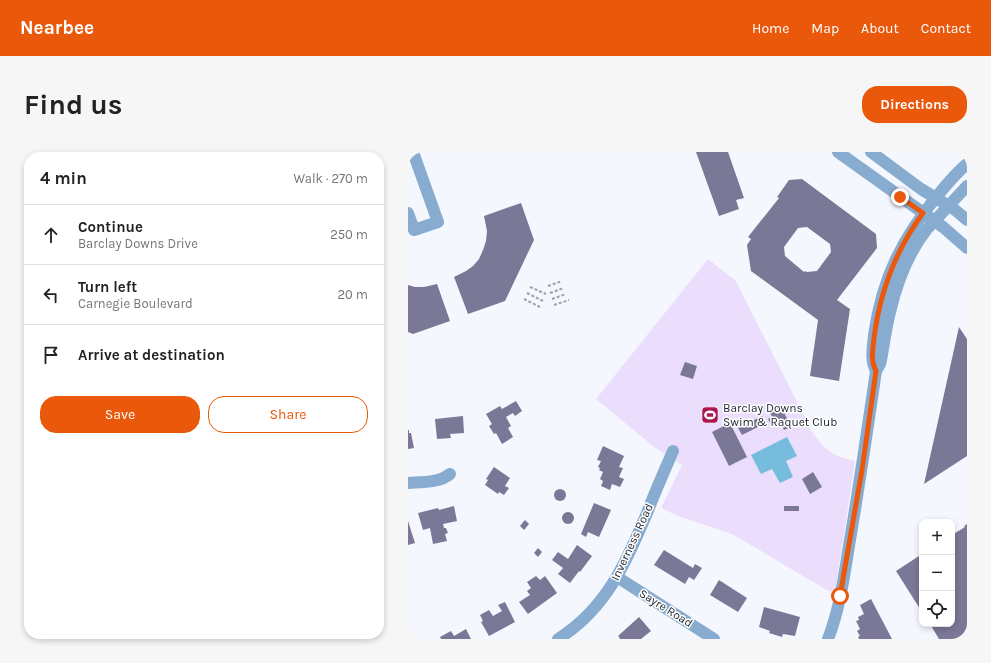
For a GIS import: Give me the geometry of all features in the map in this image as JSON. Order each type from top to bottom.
[{"type":"street","points":[[408,213],[414,230],[438,222],[413,152]]},
{"type":"street","points":[[838,152],[934,220],[967,248]]},
{"type":"street","points":[[871,152],[921,189],[954,209],[967,220]]},
{"type":"street","points":[[876,371],[872,363],[872,354],[877,317],[889,275],[900,248],[923,213],[957,173],[967,164]]},
{"type":"street","points":[[828,639],[843,582],[862,470],[876,371],[880,364],[890,310],[900,277],[914,247],[925,231],[967,186]]},
{"type":"street","name":"Inverness Road","points":[[558,639],[577,625],[588,614],[605,596],[617,577],[630,553],[673,451]]},
{"type":"street","points":[[408,483],[439,480],[450,474]]},
{"type":"street","name":"Sayre Road","points":[[617,577],[714,639]]},
{"type":"path","points":[[548,286],[562,281]]},
{"type":"path","points":[[530,287],[546,294]]},
{"type":"path","points":[[550,293],[564,288]]},
{"type":"path","points":[[527,293],[543,301]]},
{"type":"path","points":[[552,299],[566,294]]},
{"type":"path","points":[[524,299],[540,306]]},
{"type":"path","points":[[554,305],[569,300]]},
{"type":"shaded area","name":"Barclay Downs Swim & Raquet Club","points":[[708,259],[736,281],[812,432],[825,448],[840,457],[855,461],[835,593],[827,590],[732,534],[678,516],[661,508],[682,465],[654,447],[596,399]]},
{"type":"water","points":[[787,437],[797,456],[786,461],[793,477],[780,483],[772,469],[761,474],[751,455]]},
{"type":"building","points":[[696,152],[728,152],[744,198],[736,200],[739,209],[719,216]]},
{"type":"building","points":[[802,179],[876,234],[877,248],[837,300],[850,309],[839,381],[810,376],[818,320],[751,271],[747,245],[751,239],[748,237],[779,198],[777,197],[789,180]],"holes":[[[807,227],[830,244],[831,252],[817,271],[804,272],[785,256],[784,247],[798,228]]]},
{"type":"building","points":[[521,203],[534,240],[505,301],[468,314],[454,277],[473,266],[479,259],[486,241],[487,231],[484,216]]},
{"type":"building","points":[[437,284],[450,321],[413,334],[408,332],[408,285],[424,287]]},
{"type":"building","points":[[959,327],[967,339],[967,456],[924,484]]},
{"type":"building","points":[[685,362],[697,366],[693,379],[680,375]]},
{"type":"building","points":[[516,401],[522,411],[515,416],[513,413],[506,417],[511,426],[508,428],[513,437],[502,444],[496,433],[494,434],[489,426],[492,424],[486,414],[500,406],[502,409]]},
{"type":"building","points":[[781,406],[791,427],[784,430],[780,422],[772,426],[768,419],[772,417],[770,412]]},
{"type":"building","points":[[463,416],[464,433],[450,434],[451,438],[437,439],[435,419]]},
{"type":"building","points":[[762,416],[766,423],[742,435],[738,428]]},
{"type":"building","points":[[730,423],[747,457],[729,466],[712,432]]},
{"type":"building","points":[[408,430],[409,433],[411,433],[414,448],[408,449]]},
{"type":"building","points":[[603,446],[624,456],[619,467],[623,468],[619,477],[624,479],[620,487],[612,484],[610,490],[601,486],[603,481],[600,479],[603,472],[599,470],[600,468],[598,467],[601,461],[597,460]]},
{"type":"building","points":[[494,467],[510,478],[505,486],[509,488],[504,495],[499,492],[498,494],[485,485],[488,480],[486,479]]},
{"type":"building","points":[[813,472],[822,487],[810,494],[802,479]]},
{"type":"building","points":[[558,489],[562,489],[566,495],[562,501],[558,501],[554,497],[554,493]]},
{"type":"building","points":[[594,503],[611,510],[599,537],[588,532],[586,537],[581,534]]},
{"type":"building","points":[[454,506],[457,521],[443,524],[448,533],[445,534],[447,541],[433,544],[430,528],[423,530],[418,513]]},
{"type":"building","points":[[784,506],[799,506],[799,511],[784,511]]},
{"type":"building","points":[[566,512],[570,512],[574,518],[570,524],[566,524],[562,520],[562,516]]},
{"type":"building","points":[[525,520],[529,524],[524,530],[520,526]]},
{"type":"building","points":[[408,521],[415,543],[408,545]]},
{"type":"building","points":[[967,524],[967,639],[939,639],[932,627],[955,627],[955,533],[965,527],[964,526]]},
{"type":"building","points":[[577,545],[592,556],[570,583],[558,574],[563,568],[552,560],[558,552],[568,559]]},
{"type":"building","points":[[538,548],[542,552],[538,557],[534,553]]},
{"type":"building","points":[[664,550],[693,568],[695,564],[702,568],[694,580],[689,577],[685,584],[654,565]]},
{"type":"building","points":[[919,556],[919,607],[896,571]]},
{"type":"building","points":[[536,576],[540,580],[545,576],[557,593],[528,614],[519,602],[530,595],[527,591],[531,588],[527,582]]},
{"type":"building","points":[[719,580],[747,598],[738,612],[710,595]]},
{"type":"building","points":[[871,599],[892,639],[859,639],[858,637],[860,636],[857,631],[860,629],[856,621],[859,620],[858,617],[864,614],[860,605]]},
{"type":"building","points":[[505,602],[515,622],[489,636],[481,622],[483,621],[480,615],[489,610],[493,616],[502,611],[498,605]]},
{"type":"building","points":[[764,607],[800,617],[795,636],[783,634],[782,637],[769,633],[770,631],[759,627]]},
{"type":"building","points":[[639,617],[651,631],[641,639],[619,639],[620,638],[618,636]]},
{"type":"building","points":[[466,629],[471,639],[441,639],[440,637],[451,631],[454,636]]},
{"type":"place","name":"Barclay Downs Swim & Raquet Club","points":[[710,415]]},
{"type":"route","points":[[840,596],[862,470],[876,371],[874,368],[872,354],[877,317],[884,289],[900,248],[923,213],[900,197]]}]
